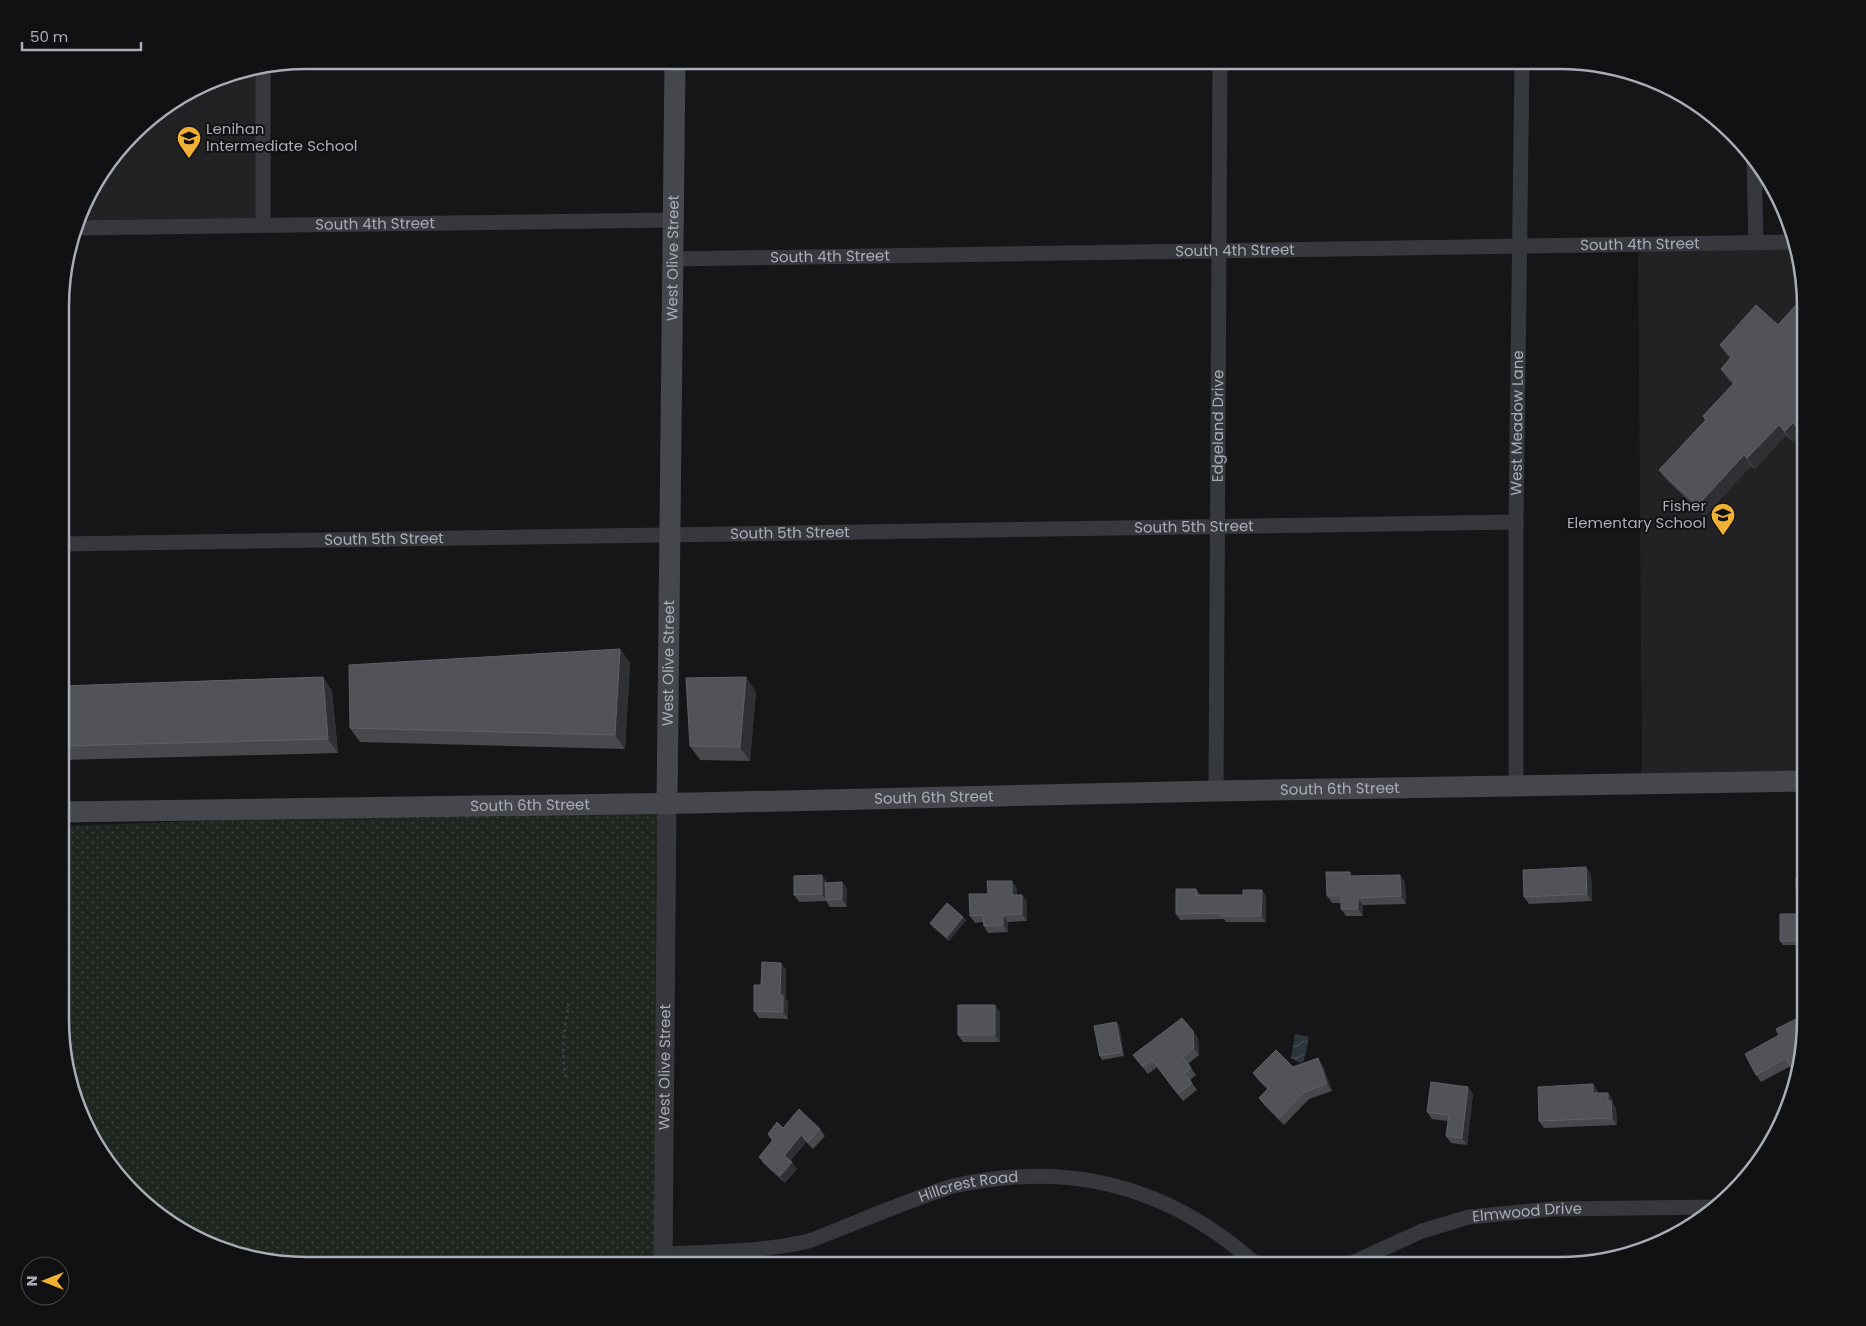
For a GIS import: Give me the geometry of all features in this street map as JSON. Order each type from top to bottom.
[{"type":"main road","name":"West Olive Street","points":[[667,804],[671,259],[675,69]]},
{"type":"main road","name":"South 6th Street","points":[[69,812],[667,804],[1216,791],[1797,782]]},
{"type":"street","name":"Edgeland Drive","points":[[1216,791],[1220,69]]},
{"type":"street","name":"West Meadow Lane","points":[[1516,787],[1516,522],[1522,69]]},
{"type":"street","points":[[263,73],[263,225]]},
{"type":"street","points":[[1754,170],[1756,242]]},
{"type":"street","name":"South 4th Street","points":[[82,228],[672,220]]},
{"type":"street","name":"South 4th Street","points":[[671,259],[1219,249],[1788,242]]},
{"type":"street","name":"South 5th Street","points":[[69,544],[1516,522]]},
{"type":"street","name":"West Olive Street","points":[[663,1257],[667,804]]},
{"type":"street","name":"Hillcrest Road","points":[[687,1257],[789,1246],[809,1241],[951,1187],[1030,1176],[1091,1180],[1126,1188],[1162,1200],[1195,1218],[1237,1246],[1249,1257]]},
{"type":"street","name":"Elmwood Drive","points":[[1365,1257],[1422,1231],[1469,1217],[1553,1209],[1705,1207]]},
{"type":"path","points":[[566,1077],[563,1064],[569,1001]]},
{"type":"shaded area","name":"Lenihan Intermediate School","points":[[263,73],[263,225],[82,228],[93,201],[109,174],[138,138],[174,109],[201,93],[230,81]]},
{"type":"shaded area","name":"Fisher Elementary School","points":[[1788,242],[1793,260],[1797,291],[1797,781],[1642,785],[1638,244]]},
{"type":"shaded area","points":[[667,804],[663,1257],[291,1257],[260,1253],[230,1245],[201,1233],[174,1217],[138,1188],[118,1164],[93,1125],[81,1096],[73,1066],[69,1035],[69,826]]},
{"type":"water","points":[[1295,1034],[1309,1037],[1304,1061],[1300,1063],[1291,1058]]},
{"type":"building","points":[[1797,304],[1797,427],[1793,423],[1785,431],[1779,425],[1747,458],[1744,455],[1698,505],[1659,470],[1706,420],[1703,416],[1735,382],[1721,369],[1732,356],[1720,345],[1756,305],[1778,325]]},
{"type":"building","points":[[620,649],[615,735],[350,728],[349,665]]},
{"type":"building","points":[[323,677],[328,739],[69,746],[69,686]]},
{"type":"building","points":[[746,677],[740,747],[690,746],[686,678]]},
{"type":"building","points":[[1586,867],[1587,894],[1524,897],[1523,870]]},
{"type":"building","points":[[1326,872],[1350,872],[1350,876],[1400,875],[1401,896],[1358,898],[1358,909],[1341,909],[1341,896],[1327,896]]},
{"type":"building","points":[[822,875],[822,894],[794,895],[794,876]]},
{"type":"building","points":[[1796,878],[1797,878],[1797,910]]},
{"type":"building","points":[[987,881],[1012,881],[1012,895],[1022,895],[1022,914],[1003,915],[1003,925],[984,926],[983,915],[970,916],[969,894],[988,894]]},
{"type":"building","points":[[842,882],[842,899],[826,900],[825,883]]},
{"type":"building","points":[[1176,889],[1196,889],[1196,895],[1243,895],[1243,890],[1262,890],[1261,916],[1222,916],[1222,913],[1176,914]]},
{"type":"building","points":[[947,903],[963,917],[947,937],[930,923]]},
{"type":"building","points":[[1780,914],[1797,914],[1797,941],[1780,941]]},
{"type":"building","points":[[762,962],[781,963],[780,995],[783,995],[783,1012],[754,1011],[754,985],[761,985]]},
{"type":"building","points":[[958,1005],[995,1005],[995,1035],[958,1035]]},
{"type":"building","points":[[1182,1018],[1193,1031],[1194,1048],[1183,1057],[1191,1068],[1184,1073],[1192,1083],[1178,1094],[1152,1060],[1143,1067],[1133,1055]]},
{"type":"building","points":[[1797,1018],[1797,1035],[1792,1069],[1786,1058],[1756,1075],[1745,1054],[1779,1035],[1776,1029]]},
{"type":"building","points":[[1116,1022],[1122,1052],[1100,1056],[1094,1026]]},
{"type":"building","points":[[1276,1050],[1293,1067],[1318,1058],[1327,1084],[1304,1092],[1279,1118],[1259,1098],[1269,1088],[1253,1073]]},
{"type":"building","points":[[1431,1082],[1468,1087],[1462,1138],[1446,1136],[1449,1115],[1427,1112]]},
{"type":"building","points":[[1593,1084],[1593,1093],[1608,1093],[1608,1101],[1611,1101],[1612,1118],[1539,1121],[1538,1087]]},
{"type":"building","points":[[799,1109],[820,1129],[808,1142],[801,1135],[784,1156],[792,1162],[780,1176],[759,1157],[773,1140],[768,1134],[777,1122],[783,1128]]},
{"type":"place","name":"Lenihan Intermediate School","points":[[189,159]]},
{"type":"place","name":"Fisher Elementary School","points":[[1723,536]]}]
